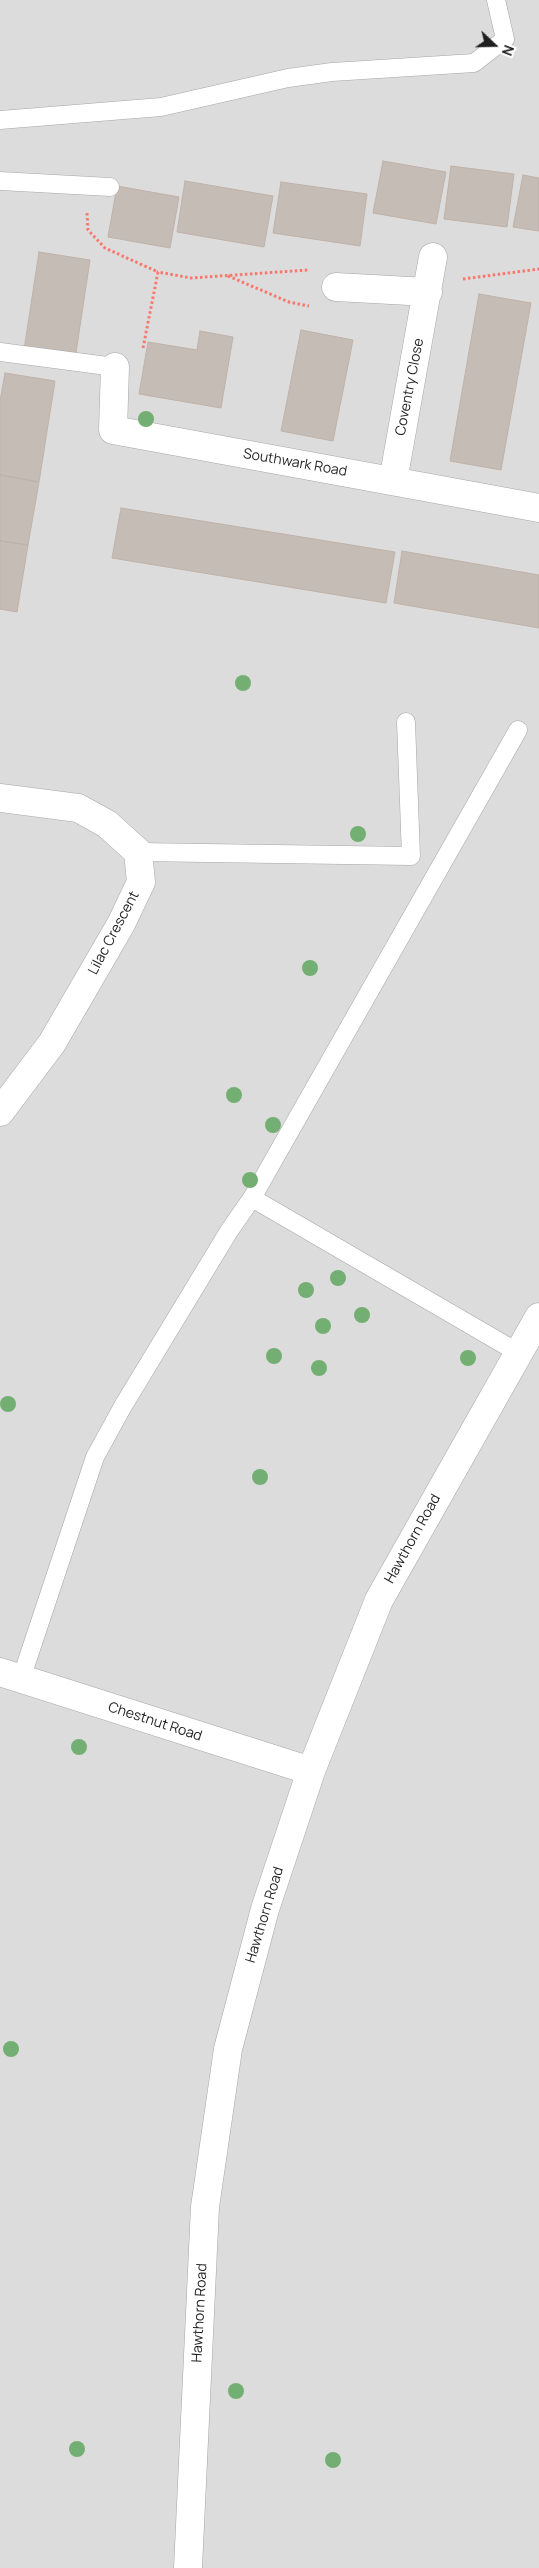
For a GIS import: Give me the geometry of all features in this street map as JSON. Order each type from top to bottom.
[{"type":"street","name":"Coventry Close","points":[[393,481],[433,257]]},
{"type":"street","points":[[336,287],[428,292]]},
{"type":"street","name":"Southwark Road","points":[[115,367],[113,430],[539,508]]},
{"type":"street","points":[[0,798],[78,808],[108,824],[138,852]]},
{"type":"street","name":"Lilac Crescent","points":[[0,1112],[52,1042],[121,924],[141,882],[138,852]]},
{"type":"street","name":"Hawthorn Road","points":[[188,2568],[205,2207],[228,2048],[265,1909],[311,1771],[378,1600],[517,1352],[539,1317]]},
{"type":"street","name":"Chestnut Road","points":[[11,1675],[311,1771]]},
{"type":"lane","points":[[0,120],[161,107],[288,78],[323,73],[474,64],[505,39],[496,0]]},
{"type":"lane","points":[[0,181],[110,187]]},
{"type":"lane","points":[[0,352],[115,367]]},
{"type":"lane","points":[[138,852],[411,856],[406,722]]},
{"type":"lane","points":[[11,1675],[95,1457],[105,1436],[229,1232],[252,1198],[518,730]]},
{"type":"lane","points":[[252,1198],[517,1352]]},
{"type":"path","points":[[85,185],[88,230],[105,248],[158,272],[191,278],[340,268],[331,311],[289,302],[228,276]]},
{"type":"path","points":[[428,292],[457,280],[539,269]]},
{"type":"path","points":[[115,367],[139,367],[158,272]]},
{"type":"shaded area","points":[[0,0],[539,0],[539,2568],[0,2568]]},
{"type":"building","points":[[383,161],[446,172],[436,224],[373,213]]},
{"type":"building","points":[[451,166],[514,174],[507,227],[444,219]]},
{"type":"building","points":[[523,175],[539,178],[539,231],[513,227]]},
{"type":"building","points":[[185,181],[273,196],[264,247],[177,232]]},
{"type":"building","points":[[281,182],[367,194],[360,246],[273,233]]},
{"type":"building","points":[[117,186],[179,197],[170,248],[108,237]]},
{"type":"building","points":[[39,252],[90,260],[75,359],[24,350]]},
{"type":"building","points":[[479,294],[531,303],[501,470],[450,461]]},
{"type":"building","points":[[301,330],[353,340],[333,441],[281,431]]},
{"type":"building","points":[[200,331],[233,337],[221,408],[139,394],[148,342],[197,350]]},
{"type":"building","points":[[5,373],[55,381],[39,482],[0,475],[0,401]]},
{"type":"building","points":[[0,475],[39,482],[28,545],[0,541]]},
{"type":"building","points":[[121,508],[395,552],[386,603],[112,558]]},
{"type":"building","points":[[0,541],[28,545],[17,612],[0,609]]},
{"type":"building","points":[[402,551],[539,575],[539,628],[394,603]]}]
